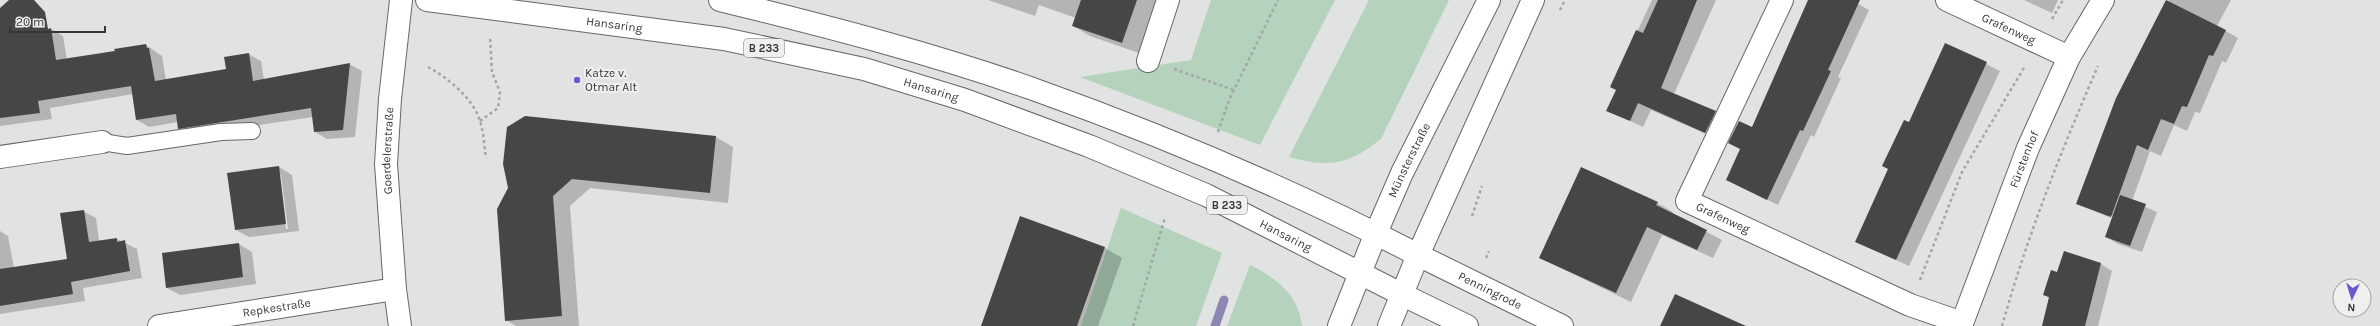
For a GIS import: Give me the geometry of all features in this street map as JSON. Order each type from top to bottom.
[{"type":"main road","name":"Goerdelerstraße","points":[[400,326],[394,289],[386,164],[390,99],[401,0]]},
{"type":"main road","name":"Hansaring","points":[[427,0],[724,39],[864,69],[965,100],[1090,146],[1206,195],[1401,294]]},
{"type":"main road","points":[[720,0],[871,39],[1033,89],[1208,157],[1328,209],[1418,255]]},
{"type":"main road","points":[[1148,61],[1168,0]]},
{"type":"main road","name":"Münsterstraße","points":[[1339,326],[1402,173],[1489,0]]},
{"type":"main road","points":[[1389,326],[1418,255],[1533,0]]},
{"type":"main road","name":"Grafenweg","points":[[1782,0],[1687,201],[1910,305],[1962,324]]},
{"type":"main road","name":"Grafenweg","points":[[1947,0],[2039,42],[2070,58]]},
{"type":"main road","name":"Fürstenhof","points":[[1962,324],[2028,148],[2070,58],[2103,0]]},
{"type":"main road","points":[[0,157],[102,142]]},
{"type":"main road","name":"Penningrode","points":[[1418,255],[1562,326]]},
{"type":"main road","name":"Repkestraße","points":[[159,326],[394,289]]},
{"type":"main road","points":[[1401,294],[1467,326]]},
{"type":"lane","points":[[102,142],[127,146],[221,132],[252,130]]},
{"type":"path","points":[[1216,138],[1234,90],[1278,0]]},
{"type":"path","points":[[1910,305],[1962,172],[2063,0]]},
{"type":"path","points":[[480,121],[498,108],[500,92],[492,72],[490,33]]},
{"type":"path","points":[[1148,61],[1234,90]]},
{"type":"path","points":[[2002,326],[2020,261],[2068,133],[2099,64]]},
{"type":"path","points":[[428,67],[446,78],[468,100],[480,121],[486,158]]},
{"type":"path","points":[[1133,326],[1165,217]]},
{"type":"green space","points":[[1211,0],[1335,0],[1260,145],[1080,77],[1191,60]]},
{"type":"green space","points":[[1369,0],[1449,0],[1381,139],[1359,154],[1338,162],[1315,162],[1289,157]]},
{"type":"green space","points":[[1121,208],[1222,253],[1196,326],[1081,326]]},
{"type":"green space","points":[[1250,265],[1269,276],[1285,289],[1296,305],[1302,326],[1227,326]]},
{"type":"building","points":[[9,0],[34,0],[45,12],[48,29],[51,28],[56,60],[115,51],[114,49],[146,44],[147,48],[149,48],[155,81],[226,69],[224,57],[249,53],[253,81],[350,63],[343,130],[314,132],[311,108],[178,129],[176,114],[136,120],[131,86],[38,101],[40,113],[0,118],[0,8]]},
{"type":"building","points":[[1081,0],[1137,0],[1122,43],[1072,26]]},
{"type":"building","points":[[1658,0],[1697,0],[1661,88],[1716,111],[1705,133],[1638,103],[1630,121],[1606,111],[1616,90],[1610,87],[1636,30],[1643,33]]},
{"type":"building","points":[[1808,0],[1860,0],[1828,70],[1831,71],[1803,131],[1800,130],[1767,200],[1726,180],[1740,149],[1728,143],[1739,121],[1752,127]]},
{"type":"building","points":[[2166,0],[2226,30],[2213,56],[2209,55],[2187,107],[2182,106],[2174,124],[2161,119],[2148,150],[2137,145],[2111,217],[2076,204],[2116,98]]},
{"type":"building","points":[[1945,43],[1987,62],[1896,260],[1855,242],[1888,169],[1882,166],[1904,120],[1909,122]]},
{"type":"building","points":[[525,116],[716,136],[710,193],[572,179],[553,196],[562,316],[505,321],[497,209],[508,188],[503,164],[507,127]]},
{"type":"building","points":[[279,166],[286,224],[235,230],[227,173]]},
{"type":"building","points":[[1581,167],[1658,202],[1656,205],[1707,230],[1697,250],[1647,227],[1616,293],[1539,258]]},
{"type":"building","points":[[2120,195],[2146,204],[2130,246],[2105,237]]},
{"type":"building","points":[[84,210],[89,242],[117,238],[117,242],[125,240],[130,271],[71,282],[73,294],[0,306],[0,269],[67,259],[60,213]]},
{"type":"building","points":[[1020,216],[1105,247],[1077,326],[981,326]]},
{"type":"building","points":[[239,243],[243,277],[166,288],[162,253]]},
{"type":"building","points":[[2064,251],[2101,263],[2085,326],[2042,326],[2049,297],[2043,295],[2051,270],[2057,272]]},
{"type":"building","points":[[1675,294],[1746,326],[1660,326]]},
{"type":"waterway","points":[[1215,326],[1224,300]]},
{"type":"place","name":"Katze v. Otmar Alt","points":[[577,80]]}]
